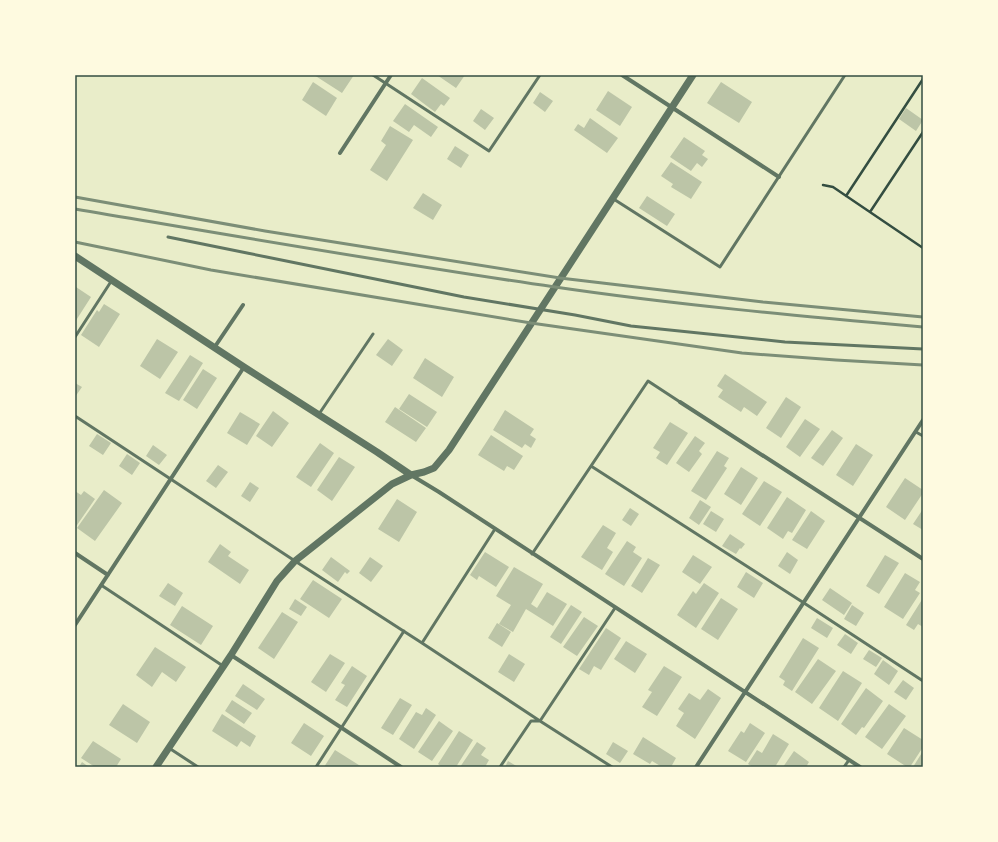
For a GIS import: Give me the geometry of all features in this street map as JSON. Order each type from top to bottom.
[{"type":"street","points":[[340,153],[391,75]]},
{"type":"street","points":[[622,75],[779,177]]},
{"type":"street","points":[[156,767],[277,581],[295,561],[392,484],[412,475],[434,468],[449,450],[693,75]]},
{"type":"street","points":[[75,256],[244,368],[377,452],[860,767]]},
{"type":"street","points":[[214,348],[243,305]]},
{"type":"street","points":[[75,625],[244,368]]},
{"type":"street","points":[[680,402],[923,559]]},
{"type":"street","points":[[696,767],[923,420]]},
{"type":"street","points":[[75,553],[108,575]]},
{"type":"street","points":[[230,655],[402,767]]},
{"type":"lane","points":[[373,75],[489,151],[540,75]]},
{"type":"lane","points":[[612,198],[720,267],[845,75]]},
{"type":"lane","points":[[168,237],[464,297],[631,326],[786,342],[923,349]]},
{"type":"lane","points":[[75,337],[112,280]]},
{"type":"lane","points":[[318,415],[334,395],[373,334]]},
{"type":"lane","points":[[532,554],[648,381],[680,402]]},
{"type":"lane","points":[[75,416],[612,767]]},
{"type":"lane","points":[[916,432],[923,436]]},
{"type":"lane","points":[[591,466],[923,681]]},
{"type":"lane","points":[[422,642],[495,529]]},
{"type":"lane","points":[[101,585],[223,666]]},
{"type":"lane","points":[[540,721],[615,608]]},
{"type":"lane","points":[[316,767],[404,632]]},
{"type":"lane","points":[[500,767],[531,721],[540,721]]},
{"type":"lane","points":[[169,748],[198,767]]},
{"type":"lane","points":[[844,767],[849,760]]},
{"type":"path","points":[[846,196],[923,79]]},
{"type":"path","points":[[870,212],[923,132]]},
{"type":"path","points":[[823,185],[833,187],[923,248]]},
{"type":"building","points":[[314,75],[354,75],[342,93]]},
{"type":"building","points":[[437,75],[465,75],[456,88]]},
{"type":"building","points":[[422,78],[450,98],[444,106],[441,104],[435,112],[411,94]]},
{"type":"building","points":[[313,82],[337,98],[326,116],[302,100]]},
{"type":"building","points":[[721,82],[752,102],[739,123],[707,103]]},
{"type":"building","points":[[608,91],[632,107],[620,126],[596,110]]},
{"type":"building","points":[[540,92],[553,101],[545,112],[533,103]]},
{"type":"building","points":[[405,104],[438,127],[431,137],[414,125],[409,132],[393,121]]},
{"type":"building","points":[[906,108],[923,120],[916,131],[899,119]]},
{"type":"building","points":[[481,109],[494,118],[485,130],[473,121]]},
{"type":"building","points":[[590,118],[618,138],[607,153],[574,130],[578,124],[584,128]]},
{"type":"building","points":[[390,126],[413,140],[387,181],[370,170],[386,145],[381,141]]},
{"type":"building","points":[[684,137],[705,151],[702,155],[708,159],[702,167],[697,163],[691,171],[670,157]]},
{"type":"building","points":[[455,146],[469,155],[461,168],[447,159]]},
{"type":"building","points":[[671,162],[702,182],[691,199],[671,187],[673,184],[661,176]]},
{"type":"building","points":[[423,193],[442,205],[433,220],[413,208]]},
{"type":"building","points":[[647,196],[675,214],[667,226],[639,208]]},
{"type":"building","points":[[76,287],[91,297],[75,322],[75,288]]},
{"type":"building","points":[[104,304],[120,314],[99,347],[81,335],[97,310],[99,312]]},
{"type":"building","points":[[157,339],[178,352],[160,379],[140,366]]},
{"type":"building","points":[[388,339],[403,350],[392,366],[376,355]]},
{"type":"building","points":[[190,355],[203,363],[179,401],[165,393]]},
{"type":"building","points":[[425,358],[454,377],[442,397],[413,378]]},
{"type":"building","points":[[203,369],[217,378],[197,409],[183,400]]},
{"type":"building","points":[[725,374],[767,402],[757,416],[744,407],[741,412],[718,397],[723,390],[717,386]]},
{"type":"building","points":[[75,383],[82,387],[75,397]]},
{"type":"building","points":[[409,394],[437,412],[427,427],[399,409]]},
{"type":"building","points":[[786,397],[801,407],[781,438],[766,428]]},
{"type":"building","points":[[395,407],[426,428],[416,442],[385,422]]},
{"type":"building","points":[[505,410],[534,429],[530,435],[536,439],[531,448],[525,444],[522,448],[493,430]]},
{"type":"building","points":[[273,411],[289,423],[272,447],[256,436]]},
{"type":"building","points":[[240,412],[260,424],[247,445],[227,433]]},
{"type":"building","points":[[805,419],[820,429],[800,457],[786,447]]},
{"type":"building","points":[[670,422],[688,433],[667,465],[656,458],[660,452],[653,448]]},
{"type":"building","points":[[832,430],[843,438],[823,466],[811,458]]},
{"type":"building","points":[[97,434],[111,443],[103,455],[89,446]]},
{"type":"building","points":[[491,435],[523,456],[514,470],[507,466],[504,471],[478,455]]},
{"type":"building","points":[[695,436],[705,443],[699,451],[702,454],[689,472],[676,463]]},
{"type":"building","points":[[320,443],[334,453],[311,487],[296,477]]},
{"type":"building","points":[[856,444],[873,455],[853,486],[836,475]]},
{"type":"building","points":[[153,445],[167,455],[159,465],[146,456]]},
{"type":"building","points":[[717,451],[729,458],[724,466],[727,468],[706,500],[691,491]]},
{"type":"building","points":[[127,454],[140,463],[132,475],[119,466]]},
{"type":"building","points":[[339,457],[355,467],[332,501],[317,490]]},
{"type":"building","points":[[218,465],[228,472],[216,488],[206,481]]},
{"type":"building","points":[[741,467],[758,478],[741,505],[724,494]]},
{"type":"building","points":[[905,478],[923,490],[923,493],[905,520],[886,507]]},
{"type":"building","points":[[764,481],[782,492],[760,526],[742,514]]},
{"type":"building","points":[[250,482],[259,488],[250,502],[241,496]]},
{"type":"building","points":[[104,490],[122,503],[95,541],[77,528]]},
{"type":"building","points":[[75,491],[81,495],[84,491],[95,499],[75,528]]},
{"type":"building","points":[[787,497],[806,510],[792,533],[788,531],[783,539],[767,528]]},
{"type":"building","points":[[397,499],[417,512],[399,542],[378,529]]},
{"type":"building","points":[[700,500],[711,507],[699,525],[689,518]]},
{"type":"building","points":[[630,508],[639,514],[631,526],[622,520]]},
{"type":"building","points":[[923,509],[923,530],[913,524]]},
{"type":"building","points":[[711,511],[724,519],[716,532],[703,524]]},
{"type":"building","points":[[811,511],[825,521],[807,549],[792,540]]},
{"type":"building","points":[[603,525],[616,533],[607,548],[613,552],[602,570],[581,557]]},
{"type":"building","points":[[730,534],[745,544],[736,554],[722,546]]},
{"type":"building","points":[[627,541],[636,547],[633,552],[642,558],[624,586],[605,574]]},
{"type":"building","points":[[220,544],[231,552],[228,556],[249,570],[240,584],[208,562]]},
{"type":"building","points":[[485,552],[509,567],[496,587],[479,576],[477,580],[470,575]]},
{"type":"building","points":[[787,552],[798,560],[790,574],[778,566]]},
{"type":"building","points":[[693,555],[712,567],[700,584],[682,572]]},
{"type":"building","points":[[885,555],[899,563],[879,594],[866,586]]},
{"type":"building","points":[[331,557],[350,571],[347,574],[345,572],[338,582],[322,570]]},
{"type":"building","points":[[370,557],[383,566],[371,582],[359,573]]},
{"type":"building","points":[[648,558],[660,565],[642,593],[631,586]]},
{"type":"building","points":[[514,567],[543,584],[531,604],[537,608],[547,592],[567,604],[553,626],[526,609],[513,632],[499,624],[511,605],[496,596]]},
{"type":"building","points":[[746,572],[763,583],[754,598],[737,587]]},
{"type":"building","points":[[905,573],[920,582],[915,590],[920,593],[903,619],[884,607]]},
{"type":"building","points":[[313,580],[342,599],[329,618],[300,599]]},
{"type":"building","points":[[168,583],[183,593],[175,606],[159,596]]},
{"type":"building","points":[[704,583],[719,593],[696,628],[677,615],[693,591],[696,594]]},
{"type":"building","points":[[830,588],[852,603],[844,615],[822,600]]},
{"type":"building","points":[[721,598],[738,609],[718,640],[701,629]]},
{"type":"building","points":[[923,598],[923,627],[918,624],[914,630],[906,625]]},
{"type":"building","points":[[295,599],[307,607],[301,616],[289,609]]},
{"type":"building","points":[[571,605],[582,612],[561,644],[550,637]]},
{"type":"building","points":[[852,605],[864,613],[856,626],[844,619]]},
{"type":"building","points":[[182,606],[213,626],[201,645],[170,625]]},
{"type":"building","points":[[282,612],[298,622],[274,659],[258,648]]},
{"type":"building","points":[[584,617],[598,626],[577,656],[563,647]]},
{"type":"building","points":[[817,618],[833,628],[827,638],[811,628]]},
{"type":"building","points":[[497,623],[511,632],[502,647],[488,638]]},
{"type":"building","points":[[606,628],[621,638],[601,670],[594,666],[589,675],[579,669]]},
{"type":"building","points":[[845,634],[858,643],[851,654],[837,645]]},
{"type":"building","points":[[803,638],[819,648],[792,691],[783,685],[785,681],[779,677]]},
{"type":"building","points":[[626,641],[647,654],[635,673],[614,659]]},
{"type":"building","points":[[155,647],[186,667],[176,682],[162,672],[152,687],[136,675]]},
{"type":"building","points":[[869,650],[882,658],[876,667],[863,659]]},
{"type":"building","points":[[330,654],[345,663],[326,692],[311,682]]},
{"type":"building","points":[[509,654],[525,664],[514,682],[498,672]]},
{"type":"building","points":[[818,659],[836,671],[812,704],[795,692]]},
{"type":"building","points":[[883,660],[898,671],[889,685],[874,674]]},
{"type":"building","points":[[352,666],[367,676],[347,707],[335,700],[345,685],[341,683]]},
{"type":"building","points":[[664,666],[682,677],[657,716],[642,707],[652,692],[648,690]]},
{"type":"building","points":[[843,671],[862,683],[838,721],[819,708]]},
{"type":"building","points":[[903,680],[914,688],[906,700],[894,692]]},
{"type":"building","points":[[243,684],[265,699],[257,710],[235,696]]},
{"type":"building","points":[[866,688],[883,701],[864,728],[862,727],[856,735],[841,724]]},
{"type":"building","points":[[708,689],[721,698],[695,739],[676,726],[684,713],[678,709],[689,693],[700,700]]},
{"type":"building","points":[[400,698],[412,705],[393,735],[381,728]]},
{"type":"building","points":[[232,700],[252,713],[244,724],[225,711]]},
{"type":"building","points":[[123,704],[150,722],[137,743],[109,725]]},
{"type":"building","points":[[889,704],[906,716],[882,749],[865,737]]},
{"type":"building","points":[[426,708],[436,715],[414,749],[399,739],[416,712],[422,715]]},
{"type":"building","points":[[222,714],[256,736],[250,747],[241,741],[237,747],[212,731]]},
{"type":"building","points":[[439,721],[453,731],[432,761],[418,752]]},
{"type":"building","points":[[304,723],[324,736],[311,756],[291,743]]},
{"type":"building","points":[[750,723],[765,733],[746,762],[728,751],[741,731],[744,733]]},
{"type":"building","points":[[904,728],[923,740],[923,747],[910,767],[907,767],[887,754]]},
{"type":"building","points":[[459,731],[473,740],[456,767],[442,767],[438,764]]},
{"type":"building","points":[[773,734],[789,744],[775,767],[753,767],[748,764],[757,750],[762,753]]},
{"type":"building","points":[[643,737],[676,758],[671,767],[662,767],[652,761],[650,764],[633,754]]},
{"type":"building","points":[[93,741],[121,759],[116,767],[95,767],[81,758]]},
{"type":"building","points":[[477,742],[486,748],[481,755],[489,760],[485,767],[460,767]]},
{"type":"building","points":[[613,742],[628,751],[620,763],[606,754]]},
{"type":"building","points":[[335,750],[362,767],[324,767]]},
{"type":"building","points":[[794,751],[809,762],[806,767],[783,767]]},
{"type":"building","points":[[923,751],[923,767],[913,767]]},
{"type":"building","points":[[508,761],[518,767],[505,767]]},
{"type":"building","points":[[82,762],[89,767],[79,767]]},
{"type":"railway","points":[[75,197],[265,231],[560,278],[763,302],[923,317]]},
{"type":"railway","points":[[75,209],[375,259],[601,293],[739,310],[923,327]]},
{"type":"railway","points":[[75,242],[211,270],[531,323],[742,353],[923,365]]}]
